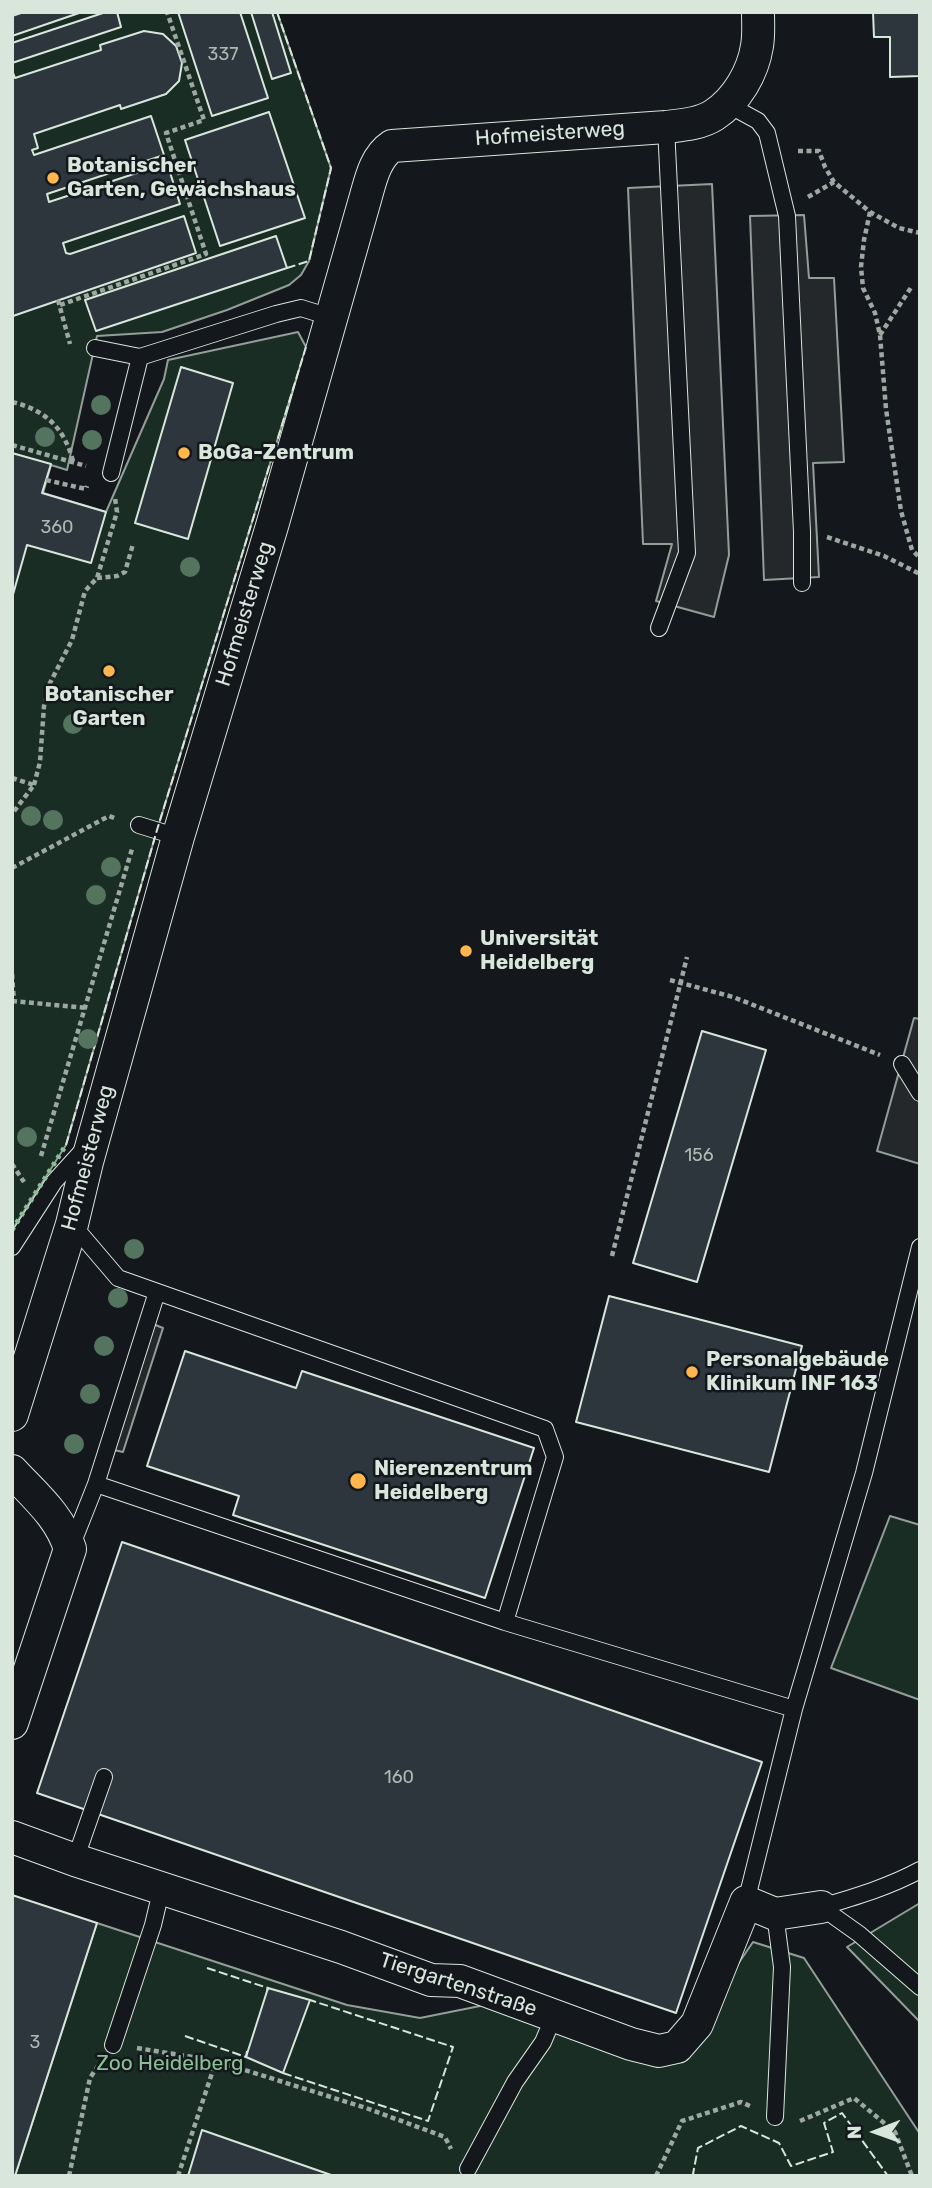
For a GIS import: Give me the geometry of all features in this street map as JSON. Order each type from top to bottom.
[{"type":"street","points":[[727,104],[750,70],[757,45],[758,12]]},
{"type":"street","name":"Hofmeisterweg","points":[[12,1415],[72,1224],[178,837],[272,526],[330,317],[371,179],[384,151],[392,146],[666,127],[694,123],[713,116],[727,104]]},
{"type":"street","points":[[12,1471],[65,1530],[70,1549],[12,1723]]},
{"type":"street","name":"Tiergartenstraße","points":[[12,1837],[341,1947],[431,1980],[460,1981],[631,2044],[659,2051],[677,2047],[697,2024],[746,1902]]},
{"type":"street","points":[[746,1902],[775,1914],[821,1908]]},
{"type":"lane","points":[[727,104],[758,121],[767,133],[787,216],[802,583]]},
{"type":"lane","points":[[659,628],[687,553],[666,127]]},
{"type":"lane","points":[[94,348],[140,357],[301,308],[330,317]]},
{"type":"lane","points":[[111,473],[140,357]]},
{"type":"lane","points":[[139,825],[178,837]]},
{"type":"lane","points":[[902,1064],[920,1093]]},
{"type":"lane","points":[[12,1247],[54,1182],[95,1134]]},
{"type":"lane","points":[[72,1224],[118,1279],[545,1429],[555,1457],[505,1622]]},
{"type":"lane","points":[[746,1902],[794,1709],[863,1474],[920,1247]]},
{"type":"lane","points":[[70,1549],[96,1484],[158,1292]]},
{"type":"lane","points":[[96,1484],[505,1622],[794,1709]]},
{"type":"lane","points":[[75,1860],[104,1777]]},
{"type":"lane","points":[[821,1908],[920,1870]]},
{"type":"lane","points":[[113,2045],[153,1925],[162,1887]]},
{"type":"lane","points":[[821,1908],[859,1934],[920,1987]]},
{"type":"lane","points":[[775,1914],[782,1967],[775,2117]]},
{"type":"lane","points":[[468,2169],[515,2082],[543,2042],[554,2016]]},
{"type":"path","points":[[60,305],[206,254],[166,133],[204,120],[167,12]]},
{"type":"path","points":[[773,150],[819,151],[834,182],[870,212],[899,228],[920,233]]},
{"type":"path","points":[[870,212],[861,267],[863,288],[875,313],[880,335],[886,409],[901,511],[912,550],[920,558]]},
{"type":"path","points":[[880,335],[912,286]]},
{"type":"path","points":[[12,402],[32,407],[49,418],[64,438],[74,462]]},
{"type":"path","points":[[12,445],[92,468]]},
{"type":"path","points":[[12,814],[34,785],[40,762],[44,706],[50,682],[72,640],[85,591],[97,578],[117,512],[111,473]]},
{"type":"path","points":[[46,480],[86,489],[89,478]]},
{"type":"path","points":[[802,532],[838,540],[884,556],[920,574]]},
{"type":"path","points":[[97,578],[117,576],[125,572],[133,544]]},
{"type":"path","points":[[12,778],[34,785]]},
{"type":"path","points":[[12,868],[108,816],[139,825],[87,1008],[39,1161]]},
{"type":"path","points":[[612,1256],[687,957]]},
{"type":"path","points":[[12,974],[13,1001],[87,1008]]},
{"type":"path","points":[[670,980],[733,997],[902,1064]]},
{"type":"path","points":[[12,1164],[27,1185]]},
{"type":"path","points":[[20,1191],[31,1179]]},
{"type":"path","points":[[69,2176],[90,2078],[113,2045],[216,2061],[366,2108],[445,2137],[453,2154]]},
{"type":"path","points":[[177,2176],[216,2061]]},
{"type":"green space","name":"Botanischer Garten","points":[[12,12],[277,12],[331,168],[309,261],[301,275],[289,285],[162,332],[97,336],[67,470],[51,465],[43,493],[106,512],[164,379],[168,360],[298,332],[306,347],[157,830],[66,1145],[12,1230]]},
{"type":"green space","points":[[890,1516],[920,1525],[920,1700],[831,1668]]},
{"type":"green space","points":[[920,1903],[920,2022],[847,1947]]},
{"type":"green space","name":"Zoo Heidelberg","points":[[97,1923],[347,2005],[420,2018],[485,2005],[654,2056],[697,2024],[753,1942],[804,1958],[920,2134],[920,2176],[15,2176]]},
{"type":"shaded area","points":[[712,184],[729,555],[714,617],[656,601],[672,544],[643,544],[628,188]]},
{"type":"shaded area","points":[[804,215],[809,278],[834,278],[844,462],[813,463],[819,577],[764,580],[750,216]]},
{"type":"shaded area","points":[[914,1018],[920,1019],[920,1164],[877,1151]]},
{"type":"shaded area","points":[[153,1324],[163,1328],[123,1452],[114,1450]]},
{"type":"building","points":[[24,12],[82,12],[12,36],[12,16]]},
{"type":"building","points":[[106,12],[117,12],[121,27],[12,63],[12,43]]},
{"type":"building","points":[[178,12],[240,12],[268,98],[212,116]]},
{"type":"building","points":[[251,12],[272,12],[291,73],[272,79]]},
{"type":"building","points":[[873,12],[920,12],[920,76],[890,77],[890,37],[874,37]]},
{"type":"building","name":"Botanischer Garten, Gewächshaus","points":[[144,31],[163,34],[176,46],[182,63],[179,81],[166,94],[121,109],[120,105],[34,134],[38,148],[32,150],[34,155],[151,116],[164,155],[47,194],[49,202],[167,163],[180,204],[63,243],[66,253],[70,254],[184,216],[196,253],[13,316],[12,70],[15,78],[101,50],[100,45]]},
{"type":"building","points":[[269,112],[305,218],[220,246],[185,140]]},
{"type":"building","points":[[276,236],[287,268],[96,331],[85,300]]},
{"type":"building","name":"BoGa-Zentrum","points":[[181,367],[233,383],[188,539],[135,523]]},
{"type":"building","points":[[12,453],[51,464],[42,493],[106,512],[91,563],[27,545],[12,598]]},
{"type":"building","points":[[702,1031],[766,1050],[697,1282],[633,1263]]},
{"type":"building","name":"Personalgebäude Klinikum INF 163","points":[[609,1296],[802,1346],[769,1472],[576,1422]]},
{"type":"building","name":"Nierenzentrum Heidelberg","points":[[185,1351],[296,1388],[302,1371],[534,1448],[485,1598],[233,1515],[239,1496],[147,1466]]},
{"type":"building","points":[[122,1542],[762,1762],[676,2013],[37,1793]]},
{"type":"building","points":[[12,1895],[97,1923],[15,2176],[12,2176]]},
{"type":"building","points":[[268,1988],[310,2000],[283,2073],[246,2057]]},
{"type":"building","points":[[202,2130],[334,2176],[188,2176]]},
{"type":"hedge","points":[[12,1230],[66,1145]]},
{"type":"fence","points":[[277,12],[331,168],[309,261],[287,268]]},
{"type":"fence","points":[[66,1145],[157,830],[306,347]]},
{"type":"fence","points":[[207,1968],[268,1988],[267,1991]]},
{"type":"fence","points":[[283,2073],[428,2121],[453,2047],[310,2000]]},
{"type":"fence","points":[[185,2036],[246,2057],[247,2051]]},
{"type":"fence","points":[[695,2176],[693,2174],[698,2148],[741,2126],[779,2143],[791,2166],[833,2152],[824,2123],[842,2113],[888,2176]]},
{"type":"place","name":"Botanischer Garten, Gewächshaus","points":[[53,178]]},
{"type":"place","name":"BoGa-Zentrum","points":[[184,453]]},
{"type":"place","name":"Botanischer Garten","points":[[109,671]]},
{"type":"place","name":"Universität Heidelberg","points":[[466,951]]},
{"type":"place","name":"Personalgebäude Klinikum INF 163","points":[[692,1372]]},
{"type":"place","name":"Nierenzentrum Heidelberg","points":[[358,1481]]}]
